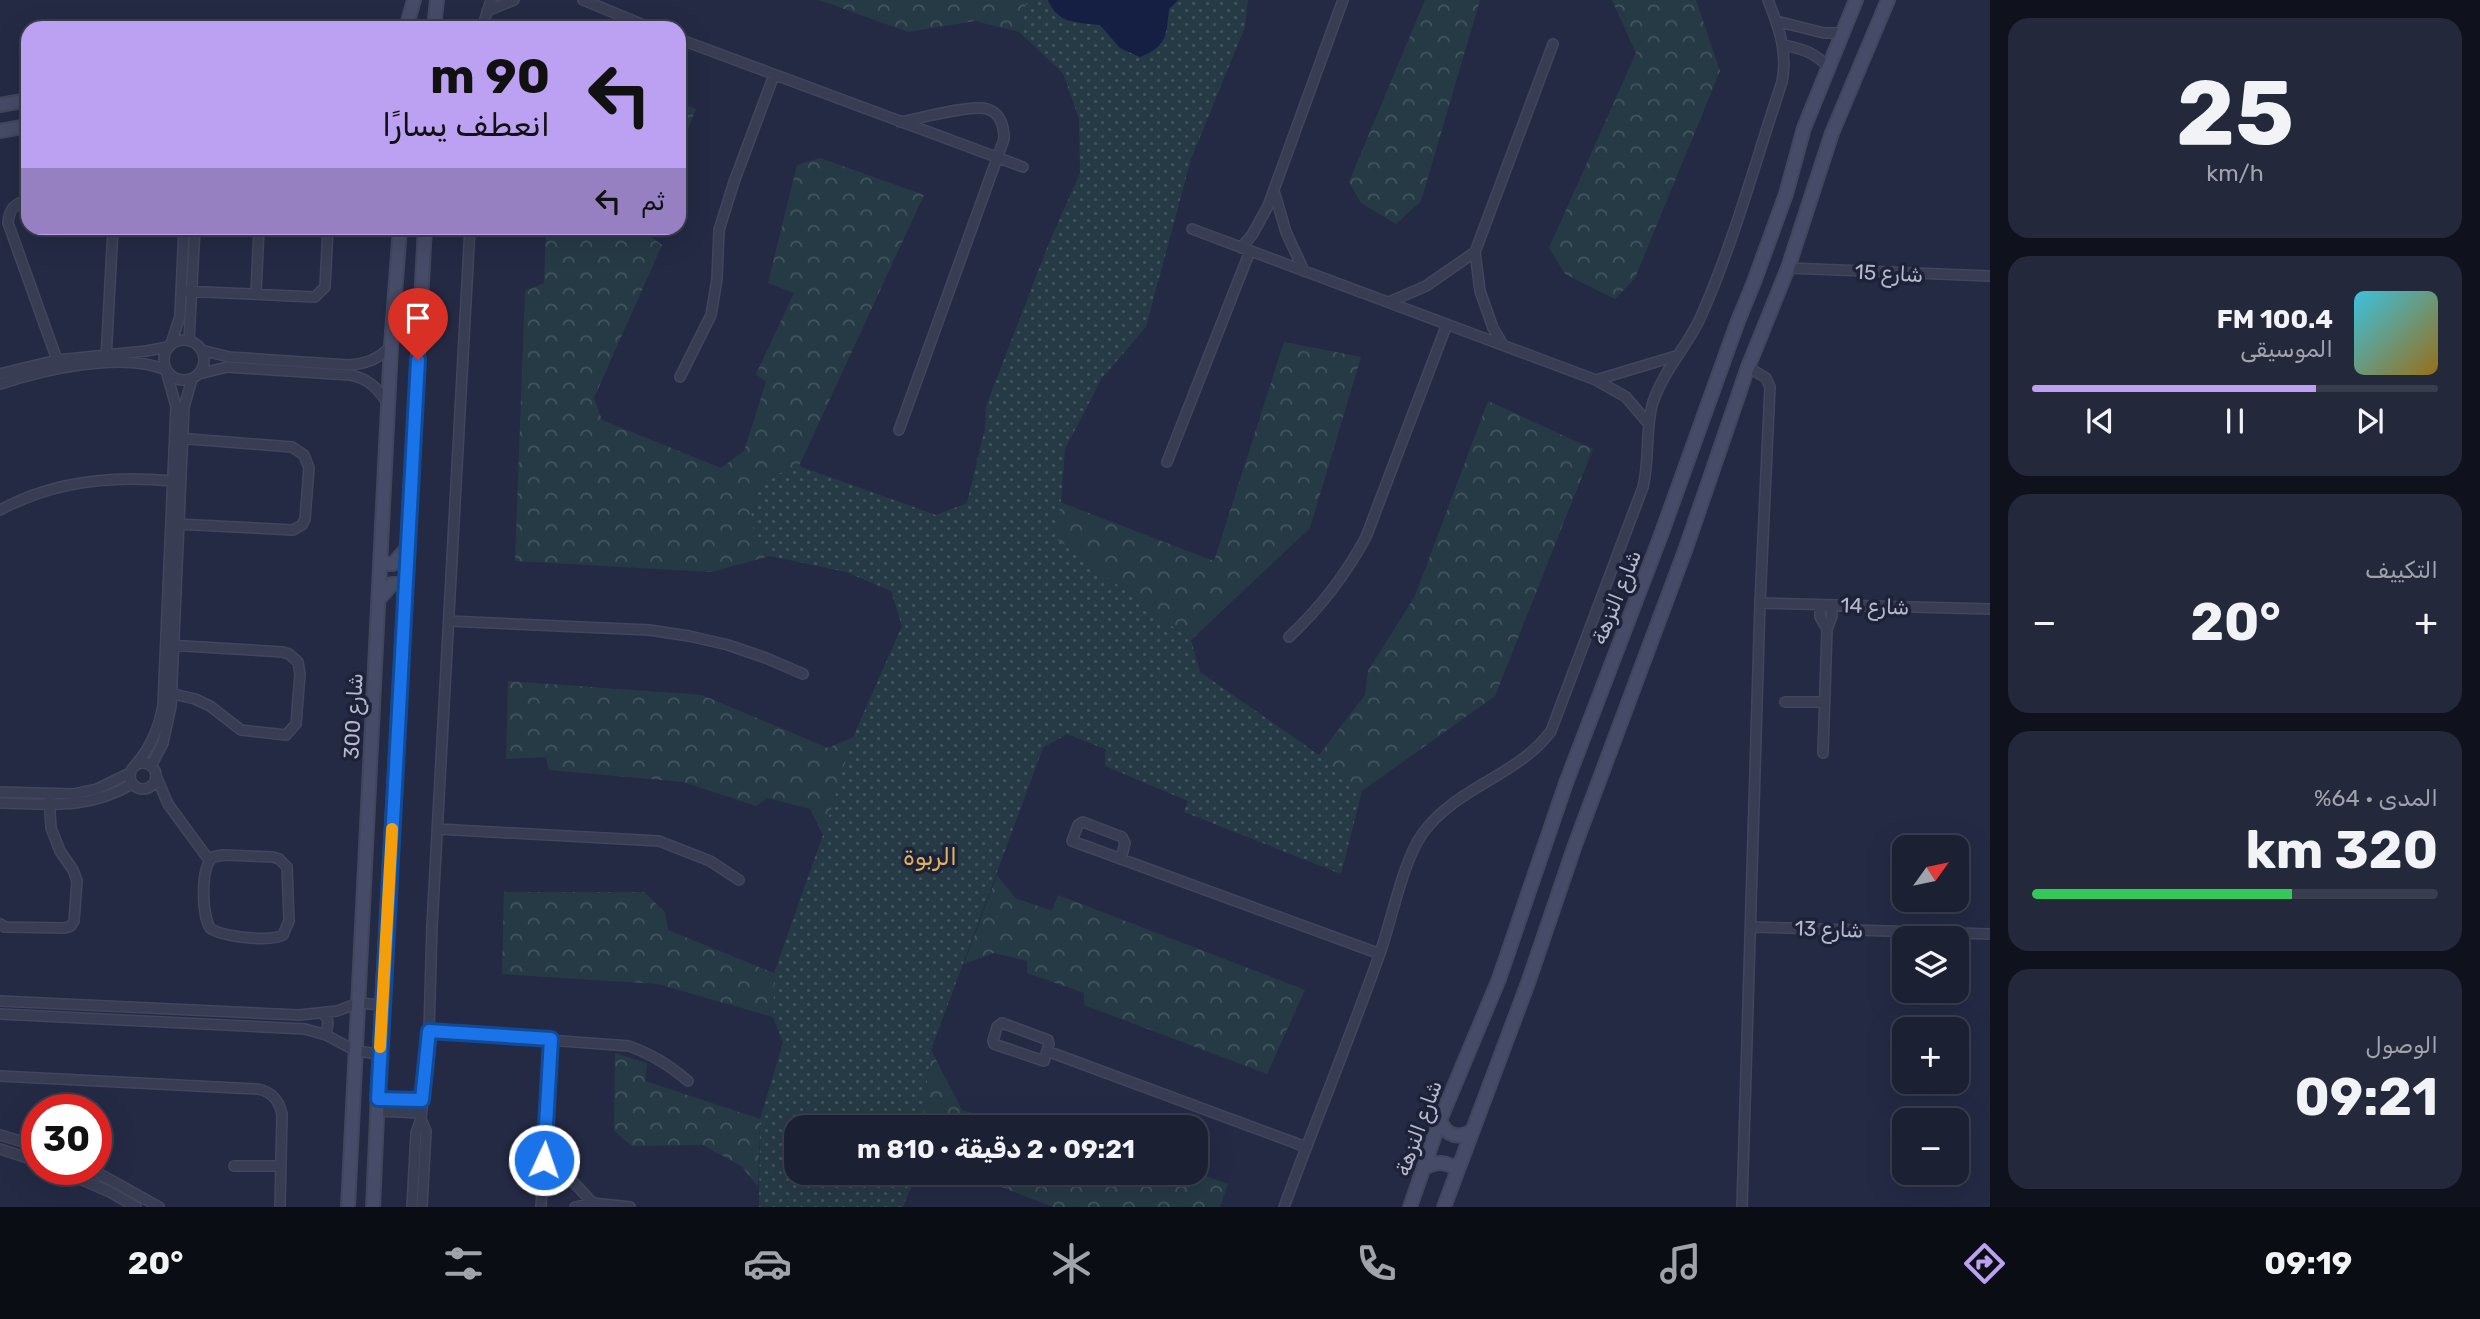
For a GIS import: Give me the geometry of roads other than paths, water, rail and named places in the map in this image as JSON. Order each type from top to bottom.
[{"type":"main road","points":[[408,21],[414,0]]},
{"type":"main road","points":[[436,21],[437,0]]},
{"type":"main road","name":"شارع النزهة","points":[[1410,1207],[1440,1120],[1499,979],[1549,830],[1786,194],[1804,128],[1856,0]]},
{"type":"main road","points":[[1444,1207],[1528,983],[1594,792],[1681,561],[1748,367],[1788,268],[1832,133],[1888,0]]},
{"type":"main road","points":[[0,104],[21,101]]},
{"type":"main road","points":[[0,131],[21,127]]},
{"type":"main road","name":"شارع 300","points":[[348,1207],[391,346],[399,235]]},
{"type":"main road","points":[[373,1207],[379,1054],[425,235]]},
{"type":"main road","points":[[1714,385],[1721,395],[1739,395]]},
{"type":"main road","points":[[1700,426],[1705,423],[1717,425],[1724,435]]},
{"type":"main road","points":[[381,559],[386,564],[393,564],[408,547]]},
{"type":"main road","points":[[379,599],[392,584],[400,584],[405,590]]},
{"type":"main road","points":[[1440,1120],[1449,1134],[1466,1135],[1473,1130]]},
{"type":"main road","points":[[1424,1168],[1441,1162],[1458,1170]]},
{"type":"street","points":[[484,21],[491,0]]},
{"type":"street","points":[[487,11],[514,0]]},
{"type":"street","points":[[583,0],[634,21]]},
{"type":"street","points":[[1167,462],[1246,249],[1273,190],[1343,0]]},
{"type":"street","points":[[1283,1207],[1380,954],[1412,853],[1422,835],[1434,819],[1450,805],[1524,760],[1551,732],[1643,487],[1648,464],[1648,423],[1658,388],[1702,316],[1735,226],[1782,82],[1785,70],[1784,45],[1769,0]]},
{"type":"street","points":[[1776,21],[1824,33],[1844,33]]},
{"type":"street","points":[[686,42],[1023,167]]},
{"type":"street","points":[[1503,345],[1493,328],[1480,291],[1475,252],[1553,44]]},
{"type":"street","points":[[1784,45],[1809,51],[1829,68]]},
{"type":"street","points":[[680,377],[711,315],[717,279],[719,230],[774,75]]},
{"type":"street","points":[[899,430],[1004,139],[1004,126],[997,115],[986,108],[900,122]]},
{"type":"street","points":[[1273,190],[1286,232],[1304,271]]},
{"type":"street","points":[[21,203],[14,206],[8,216],[8,223],[59,364]]},
{"type":"street","points":[[1192,229],[1596,380],[1626,397],[1648,423]]},
{"type":"street","points":[[106,359],[113,235]]},
{"type":"street","points":[[184,235],[189,340]]},
{"type":"street","points":[[151,766],[167,731],[178,438],[176,406],[163,360],[180,316],[194,235]]},
{"type":"street","points":[[256,294],[259,235]]},
{"type":"street","points":[[186,291],[311,297],[319,295],[325,287],[328,235]]},
{"type":"street","points":[[412,1207],[416,1133],[421,1116],[429,1031],[470,235]]},
{"type":"street","points":[[1389,302],[1426,286],[1475,252]]},
{"type":"street","name":"شارع 15","points":[[1788,268],[1990,276]]},
{"type":"street","points":[[1289,637],[1333,591],[1366,537],[1447,324]]},
{"type":"street","points":[[0,374],[106,359],[146,351],[179,340],[189,340],[201,350],[229,357],[348,365],[377,359],[391,346]]},
{"type":"street","points":[[175,524],[172,481],[178,438],[185,400],[204,360],[201,350]]},
{"type":"street","points":[[1596,380],[1676,356]]},
{"type":"street","points":[[106,359],[145,363],[166,371],[178,380],[227,367],[350,375],[366,380],[382,394],[388,404]]},
{"type":"street","points":[[366,380],[369,372],[367,362]]},
{"type":"street","points":[[0,384],[59,364]]},
{"type":"street","points":[[1742,1207],[1760,603],[1770,387],[1766,378],[1748,367]]},
{"type":"street","points":[[175,524],[293,530],[298,528],[305,519],[309,468],[304,455],[292,447],[178,438]]},
{"type":"street","points":[[0,510],[32,496],[87,481],[134,478],[172,481]]},
{"type":"street","name":"شارع 14","points":[[1760,603],[1990,610]]},
{"type":"street","points":[[1820,605],[1820,617],[1827,629]]},
{"type":"street","points":[[1823,753],[1827,629],[1832,616],[1830,605]]},
{"type":"street","points":[[449,621],[649,630],[689,636],[741,649],[803,674]]},
{"type":"street","points":[[168,692],[210,706],[241,730],[283,735],[291,731],[296,724],[300,667],[294,657],[283,652],[169,645]]},
{"type":"street","points":[[0,803],[48,799],[97,789],[130,774],[157,731],[168,692]]},
{"type":"street","points":[[1784,702],[1824,702]]},
{"type":"street","points":[[136,764],[147,763],[151,766],[168,804],[209,860]]},
{"type":"street","points":[[130,774],[136,786],[168,804]]},
{"type":"street","points":[[0,792],[73,804],[99,800],[136,786],[150,788],[156,776]]},
{"type":"street","points":[[0,924],[65,928],[71,926],[74,921],[77,881],[74,870],[55,840],[48,799]]},
{"type":"street","points":[[1121,859],[1125,844],[1122,837],[1083,822],[1078,825],[1072,841],[1121,859],[1380,954]]},
{"type":"street","points":[[438,829],[659,841],[710,861],[739,880]]},
{"type":"street","points":[[218,855],[273,857],[284,863],[289,873],[289,921],[283,935],[275,939],[224,935],[210,928],[205,914],[204,869],[209,860],[218,855]]},
{"type":"street","name":"شارع 13","points":[[1751,927],[1990,934]]},
{"type":"street","points":[[0,1001],[299,1015],[323,1014],[359,1003],[382,1005]]},
{"type":"street","points":[[148,1008],[148,1021]]},
{"type":"street","points":[[0,1014],[305,1029],[326,1035],[356,1051],[379,1054]]},
{"type":"street","points":[[323,1014],[328,1018],[326,1035]]},
{"type":"street","points":[[1002,1023],[1044,1037],[1049,1044],[1047,1051],[1045,1059],[1041,1061],[997,1046],[993,1041],[997,1027],[1002,1023]]},
{"type":"street","points":[[429,1031],[629,1046],[651,1054],[688,1081]]},
{"type":"street","points":[[541,1207],[551,1039]]},
{"type":"street","points":[[1047,1051],[1306,1147]]},
{"type":"street","points":[[0,1076],[264,1090],[274,1097],[281,1107],[280,1207]]},
{"type":"street","points":[[378,1105],[422,1100]]},
{"type":"street","points":[[378,1105],[421,1116]]},
{"type":"street","points":[[421,1116],[426,1132],[422,1207]]},
{"type":"street","points":[[0,1135],[21,1141]]},
{"type":"street","points":[[545,1136],[564,1172],[593,1203]]},
{"type":"street","points":[[0,1149],[21,1156]]},
{"type":"street","points":[[234,1166],[280,1166]]},
{"type":"street","points":[[112,1179],[159,1207]]},
{"type":"street","points":[[110,1192],[116,1181]]},
{"type":"street","points":[[94,1185],[136,1207]]},
{"type":"street","points":[[575,1207],[593,1203],[630,1207]]},
{"type":"water","points":[[1048,0],[1178,0],[1169,9],[1164,39],[1156,49],[1140,57],[1120,48],[1100,25],[1063,18]]},
{"type":"district","name":"الربوة","points":[[930,857]]}]
